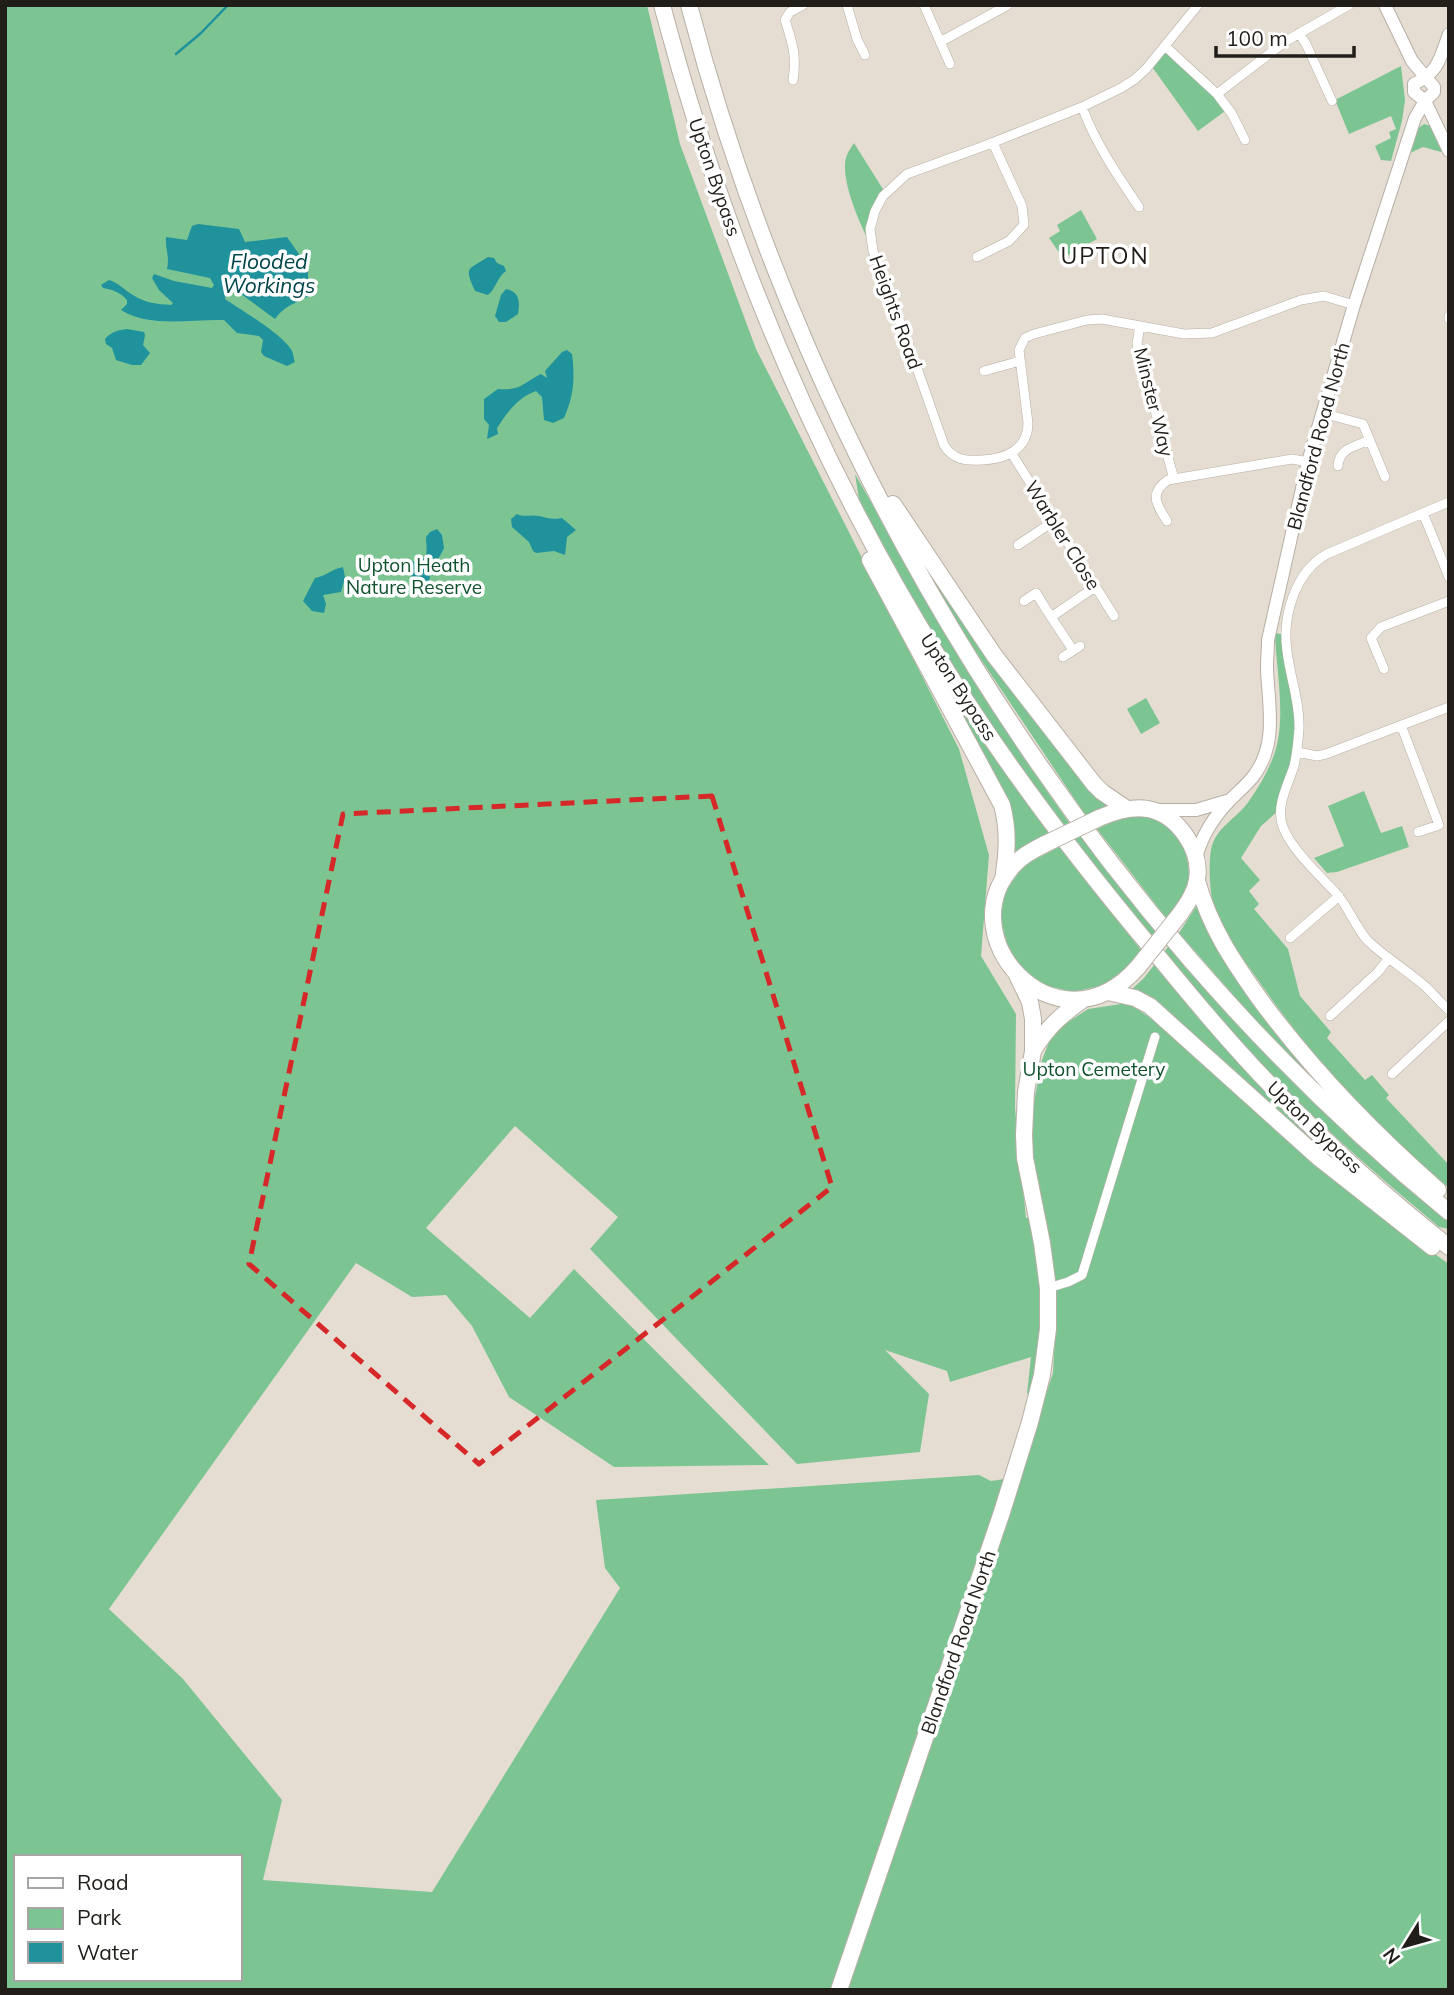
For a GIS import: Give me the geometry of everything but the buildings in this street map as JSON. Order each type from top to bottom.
[{"type":"highway","name":"Upton Bypass","points":[[662,5],[688,97],[733,234],[799,394],[840,480],[919,626],[980,722],[1054,826],[1168,970],[1269,1083],[1355,1167],[1449,1247]]},
{"type":"highway","name":"Upton Bypass","points":[[689,5],[713,92],[750,202],[798,325],[834,407],[906,548],[969,656],[1022,740],[1108,861],[1158,924],[1292,1069],[1378,1153],[1449,1212]]},
{"type":"highway","points":[[799,394],[824,463],[850,519],[1002,805],[1008,840],[1003,880],[994,908],[994,929],[1001,950],[1017,975],[1054,998],[1081,1001],[1108,992],[1125,981],[1180,915],[1191,898],[1197,881]]},
{"type":"highway","points":[[834,407],[869,460],[888,497],[994,655],[1094,784],[1127,808]]},
{"type":"highway","points":[[1003,880],[1019,859],[1100,818],[1127,808],[1151,810],[1167,818],[1180,829],[1192,846],[1196,858],[1197,881],[1216,933],[1272,1016],[1348,1105],[1449,1200]]},
{"type":"highway","name":"Blandford Road North","points":[[839,1990],[1030,1422],[1046,1350],[1048,1288],[1024,1135],[1026,1092],[1033,1051],[1033,1019],[1030,1002],[1017,975]]},
{"type":"highway","points":[[1108,992],[1135,998],[1150,1006],[1328,1166],[1449,1258]]},
{"type":"highway","name":"Blandford Road North","points":[[1033,1051],[1046,1030],[1081,1001]]},
{"type":"main road","points":[[1385,5],[1412,61],[1426,78],[1436,69],[1449,34]]},
{"type":"main road","name":"Blandford Road North","points":[[1196,858],[1205,831],[1256,773],[1268,746],[1268,640],[1308,462],[1354,304],[1415,118],[1434,92],[1434,87],[1426,78]]},
{"type":"main road","points":[[1425,101],[1449,151]]},
{"type":"main road","name":"Blandford Road North","points":[[1151,810],[1196,810],[1231,799]]},
{"type":"street","points":[[793,79],[796,65],[794,46],[785,20],[790,12],[803,5]]},
{"type":"street","points":[[847,5],[857,39],[865,55]]},
{"type":"street","points":[[925,5],[950,64]]},
{"type":"street","points":[[940,42],[1008,5]]},
{"type":"street","name":"Heights Road","points":[[1012,454],[991,460],[968,461],[954,457],[946,449],[873,251],[870,229],[875,211],[883,196],[907,174],[1082,107],[1135,79],[1198,5]]},
{"type":"street","points":[[1217,94],[1286,41],[1349,5]]},
{"type":"street","points":[[1299,33],[1332,101]]},
{"type":"street","points":[[1165,46],[1217,94],[1232,114],[1245,141]]},
{"type":"street","points":[[1082,107],[1104,155],[1139,206]]},
{"type":"street","points":[[977,257],[1009,241],[1024,225],[1022,206],[993,143]]},
{"type":"street","points":[[1012,454],[1024,441],[1028,428],[1019,350],[1021,343],[1034,334],[1087,320],[1112,320],[1184,334],[1212,333],[1301,300],[1324,296],[1354,304]]},
{"type":"street","name":"Minster Way","points":[[1140,326],[1137,343],[1139,353],[1174,479]]},
{"type":"street","points":[[984,371],[1020,361]]},
{"type":"street","points":[[1322,413],[1363,424],[1385,477]]},
{"type":"street","points":[[1338,466],[1339,457],[1344,451],[1370,440]]},
{"type":"street","name":"Warbler Close","points":[[1012,454],[1114,616]]},
{"type":"street","points":[[1167,521],[1157,505],[1156,496],[1160,486],[1174,479],[1292,459],[1308,462]]},
{"type":"street","points":[[1449,502],[1328,554],[1314,563],[1301,579],[1285,635],[1297,694],[1297,752],[1280,809],[1282,826],[1291,841],[1339,896],[1369,942],[1426,987],[1449,1010]]},
{"type":"street","points":[[1423,513],[1449,577]]},
{"type":"street","points":[[1018,545],[1054,521]]},
{"type":"street","points":[[1051,617],[1095,587]]},
{"type":"street","points":[[1024,601],[1036,593],[1051,617],[1077,648],[1063,657]]},
{"type":"street","points":[[1384,669],[1371,638],[1381,627],[1449,601]]},
{"type":"street","points":[[1297,752],[1317,756],[1326,754],[1449,707]]},
{"type":"street","points":[[1401,725],[1439,825],[1418,832]]},
{"type":"street","points":[[1290,938],[1339,896]]},
{"type":"street","points":[[1330,1016],[1390,958]]},
{"type":"street","points":[[1392,1074],[1449,1021]]},
{"type":"street","points":[[1048,1288],[1082,1275],[1155,1037]]},
{"type":"highlighted area","points":[[712,796],[832,1187],[479,1464],[249,1264],[343,814]]},
{"type":"green space","points":[[5,5],[647,5],[680,144],[756,349],[959,749],[989,855],[981,956],[1016,1014],[1015,1108],[1026,1218],[1033,1217],[1044,1286],[1038,1372],[1029,1394],[1031,1357],[950,1382],[947,1371],[885,1350],[929,1394],[920,1452],[797,1464],[590,1249],[618,1217],[515,1126],[426,1228],[530,1318],[574,1269],[769,1465],[614,1467],[509,1397],[472,1326],[446,1295],[412,1297],[356,1263],[109,1609],[183,1679],[282,1800],[263,1880],[432,1892],[620,1588],[605,1568],[596,1500],[979,1475],[991,1481],[1018,1477],[1053,1373],[1057,1295],[1044,1231],[1031,1138],[1033,1107],[1042,1060],[1053,1032],[1088,1009],[1128,1003],[1167,1029],[1372,1210],[1449,1264],[1449,1990],[5,1990]]},
{"type":"green space","points":[[1165,46],[1228,109],[1198,131],[1150,64]]},
{"type":"green space","points":[[1401,66],[1405,100],[1402,121],[1391,161],[1381,160],[1375,146],[1391,138],[1389,132],[1396,129],[1391,116],[1349,134],[1335,100]]},
{"type":"green space","points":[[1424,124],[1431,126],[1441,152],[1423,147],[1410,153],[1417,129]]},
{"type":"green space","points":[[854,143],[886,194],[875,211],[872,247],[857,216],[846,178],[846,158]]},
{"type":"green space","points":[[1081,210],[1097,239],[1063,258],[1049,238],[1060,231],[1057,225]]},
{"type":"green space","points":[[855,474],[968,672],[1070,824],[1062,827],[985,719],[915,607],[859,499]]},
{"type":"green space","points":[[915,553],[1113,805],[1086,816],[972,646]]},
{"type":"green space","points":[[1275,633],[1285,635],[1299,728],[1280,809],[1261,826],[1241,858],[1260,880],[1249,891],[1259,904],[1254,909],[1288,949],[1300,996],[1331,1032],[1327,1038],[1365,1080],[1372,1075],[1389,1095],[1386,1098],[1449,1165],[1449,1188],[1397,1143],[1322,1063],[1287,1020],[1240,954],[1224,930],[1214,908],[1210,874],[1213,842],[1256,790],[1272,761],[1278,741],[1280,694]]},
{"type":"green space","points":[[925,647],[999,763],[1049,833],[1016,851],[1013,848],[1012,818]]},
{"type":"green space","points":[[1146,698],[1160,723],[1141,734],[1127,709]]},
{"type":"green space","points":[[1364,791],[1381,833],[1402,826],[1409,847],[1327,873],[1314,858],[1344,846],[1328,806]]},
{"type":"green space","points":[[1140,816],[1164,824],[1181,843],[1186,854],[1189,879],[1186,891],[1167,919],[1097,829],[1121,818]]},
{"type":"green space","points":[[1082,835],[1158,931],[1150,939],[1072,841]]},
{"type":"green space","points":[[1059,847],[1141,950],[1131,964],[1109,984],[1073,992],[1039,984],[1010,956],[1000,916],[1005,892],[1024,865]]},
{"type":"green space","points":[[1197,905],[1336,1103],[1264,1030],[1179,933]]},
{"type":"green space","points":[[1169,945],[1304,1088],[1369,1151],[1448,1219],[1449,1229],[1439,1227],[1382,1178],[1326,1129],[1273,1077],[1163,955]]},
{"type":"green space","points":[[1155,964],[1376,1199],[1148,995],[1131,990]]},
{"type":"water","name":"Flooded Workings","points":[[198,224],[239,229],[245,242],[287,237],[308,267],[310,295],[287,307],[275,319],[233,288],[226,291],[225,299],[280,338],[292,351],[295,362],[287,366],[264,356],[261,352],[263,340],[259,336],[237,333],[224,320],[158,321],[132,316],[121,310],[127,304],[124,297],[101,285],[109,280],[142,300],[171,305],[173,303],[159,290],[152,278],[154,274],[174,281],[212,288],[214,285],[210,278],[167,269],[166,237],[187,240],[192,226]]},
{"type":"water","points":[[488,257],[494,258],[506,271],[488,295],[475,291],[469,272]]},
{"type":"water","points":[[506,289],[514,292],[518,298],[518,314],[506,322],[499,322],[495,316],[501,295]]},
{"type":"water","points":[[127,329],[144,332],[143,345],[150,353],[141,365],[116,360],[112,348],[106,344],[105,339],[110,335]]},
{"type":"water","points":[[567,350],[572,354],[573,379],[572,394],[564,418],[553,423],[544,420],[542,397],[536,391],[514,406],[497,428],[498,434],[487,439],[489,425],[484,419],[484,399],[498,389],[517,388],[541,374],[547,378],[545,371]]},
{"type":"water","points":[[517,514],[562,518],[576,530],[567,537],[565,555],[554,551],[533,551],[529,542],[512,527],[511,519]]},
{"type":"water","points":[[437,529],[442,535],[444,548],[431,567],[429,584],[424,586],[413,580],[405,561],[422,561],[426,552],[426,537]]},
{"type":"water","points":[[343,567],[345,577],[341,592],[323,595],[326,604],[324,613],[312,611],[303,601],[315,578]]},
{"type":"waterway","points":[[176,54],[228,5]]},
{"type":"district","name":"UPTON","points":[[1105,255]]},
{"type":"park label","name":"Upton Heath Nature Reserve","points":[[414,576]]},
{"type":"park label","name":"Upton Cemetery","points":[[1094,1069]]}]
